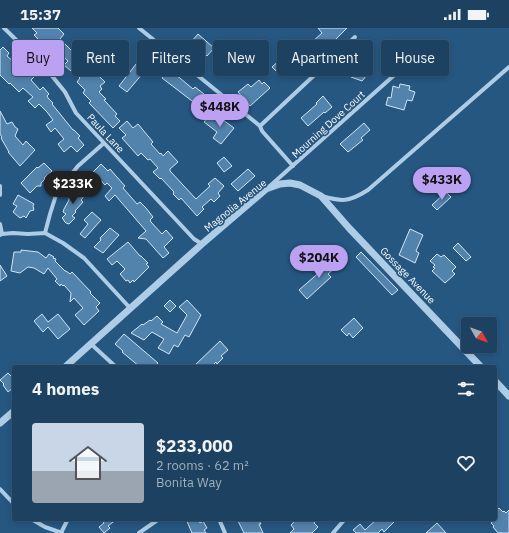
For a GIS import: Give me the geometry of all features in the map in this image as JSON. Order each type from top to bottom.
[{"type":"street","name":"Paula Lane","points":[[4,28],[48,71],[65,92],[76,113],[194,238],[202,244]]},
{"type":"street","points":[[139,28],[260,126],[262,131],[293,166]]},
{"type":"street","points":[[260,126],[355,37]]},
{"type":"street","name":"Magnolia Avenue","points":[[67,365],[202,244],[266,189],[280,184],[290,183],[300,185],[321,196],[337,200],[346,200],[357,197],[368,190],[509,67]]},
{"type":"street","name":"Mourning Dove Court","points":[[266,189],[393,76]]},
{"type":"street","points":[[46,233],[57,192],[78,166],[104,143]]},
{"type":"street","points":[[0,186],[0,195]]},
{"type":"street","name":"Gossage Avenue","points":[[321,196],[349,228],[480,365]]},
{"type":"street","points":[[0,224],[1,234],[46,233],[63,243],[84,258],[130,308]]},
{"type":"street","points":[[91,344],[114,365]]},
{"type":"street","points":[[497,383],[509,396]]},
{"type":"street","points":[[0,423],[12,413]]},
{"type":"street","points":[[0,489],[12,502]]},
{"type":"street","points":[[34,521],[45,527],[62,533],[67,521]]},
{"type":"street","points":[[139,533],[156,521]]},
{"type":"street","points":[[220,521],[225,533]]},
{"type":"street","points":[[333,533],[343,521]]},
{"type":"building","points":[[32,28],[58,28],[64,34],[60,39],[61,40],[39,40],[34,35],[37,33]]},
{"type":"building","points":[[318,28],[347,28],[335,40],[314,40],[322,33]]},
{"type":"building","points":[[198,34],[205,40],[193,40]]},
{"type":"building","points":[[205,40],[213,47],[207,56],[205,54]]},
{"type":"building","points":[[64,43],[72,51],[71,71],[64,65],[68,61],[64,57]]},
{"type":"building","points":[[3,47],[9,53],[7,56],[12,60],[12,76],[33,76],[34,77],[31,80],[40,90],[43,87],[49,94],[47,96],[53,103],[52,104],[73,130],[80,136],[78,138],[84,145],[77,152],[71,146],[64,152],[58,144],[64,139],[55,128],[51,132],[46,125],[53,120],[47,112],[39,104],[35,108],[28,101],[33,97],[23,88],[19,92],[0,75],[0,50]]},
{"type":"building","points":[[137,63],[137,76],[141,76],[127,92],[119,86],[127,76],[129,76],[129,73]]},
{"type":"building","points":[[277,63],[277,72],[272,67]]},
{"type":"building","points":[[78,76],[99,76],[105,82],[100,86],[102,89],[99,92],[117,114],[115,116],[120,121],[113,128],[89,103],[91,101],[83,93],[85,90],[77,82],[80,78]]},
{"type":"building","points":[[164,76],[177,76],[193,89],[195,87],[204,94],[196,104],[162,78]]},
{"type":"building","points":[[351,76],[366,76],[362,81]]},
{"type":"building","points":[[259,80],[262,84],[264,82],[270,88],[250,106],[238,92],[248,84],[251,87]]},
{"type":"building","points":[[400,84],[410,86],[409,90],[415,92],[412,101],[407,100],[404,110],[386,105],[388,97],[391,98],[393,86],[399,88]]},
{"type":"building","points":[[323,96],[332,107],[308,126],[301,118],[317,104],[316,103]]},
{"type":"building","points":[[0,111],[7,124],[12,122],[18,129],[15,136],[23,145],[26,141],[35,150],[20,166],[8,152],[1,138]]},
{"type":"building","points":[[215,114],[234,128],[221,144],[213,138],[217,132],[204,122],[208,117],[212,120]]},
{"type":"building","points":[[127,121],[133,128],[138,124],[153,142],[151,144],[160,154],[161,153],[163,156],[168,151],[178,162],[170,169],[170,171],[196,199],[210,186],[208,184],[215,178],[224,186],[218,193],[220,196],[214,202],[211,199],[202,207],[204,209],[197,216],[181,198],[179,200],[173,194],[174,192],[161,178],[160,179],[153,172],[158,168],[150,159],[148,160],[141,153],[138,156],[122,138],[126,135],[119,128]]},
{"type":"building","points":[[364,123],[370,130],[361,138],[363,140],[348,152],[340,144]]},
{"type":"building","points":[[224,157],[232,166],[224,172],[217,163]]},
{"type":"building","points":[[44,163],[52,171],[44,178],[45,179],[41,183],[41,186],[37,186],[30,193],[21,183],[37,167],[38,168]]},
{"type":"building","points":[[101,164],[108,171],[110,169],[125,186],[123,188],[137,204],[140,202],[146,208],[153,217],[150,220],[151,222],[162,234],[166,230],[173,238],[164,247],[169,253],[163,258],[146,239],[138,238],[146,231],[115,195],[109,201],[105,196],[112,188],[107,183],[105,185],[93,172]]},
{"type":"building","points":[[248,169],[255,176],[238,191],[231,184]]},
{"type":"building","points":[[80,187],[86,194],[81,200],[83,202],[72,216],[75,218],[69,224],[66,223],[62,218],[66,214],[63,212],[64,209],[69,198]]},
{"type":"building","points":[[446,192],[451,197],[437,210],[432,205]]},
{"type":"building","points":[[18,195],[34,204],[34,210],[30,211],[26,218],[24,216],[20,218],[13,212],[17,206],[13,204]]},
{"type":"building","points":[[92,212],[101,220],[85,238],[80,234],[88,224],[84,220]]},
{"type":"building","points":[[110,228],[119,235],[103,253],[94,247],[101,240],[100,238]]},
{"type":"building","points":[[410,229],[423,235],[416,251],[419,253],[415,263],[399,255]]},
{"type":"building","points":[[128,242],[148,263],[146,264],[149,267],[134,282],[133,280],[130,283],[120,274],[125,269],[117,261],[112,265],[107,259]]},
{"type":"building","points":[[458,243],[471,257],[466,261],[453,248]]},
{"type":"building","points":[[21,250],[38,252],[46,258],[49,254],[54,257],[53,258],[56,259],[55,261],[65,271],[70,274],[72,272],[91,292],[90,293],[100,303],[96,307],[99,311],[84,325],[75,315],[83,308],[74,298],[70,302],[71,293],[64,285],[63,286],[61,284],[60,286],[55,281],[57,279],[48,268],[44,274],[34,268],[28,267],[20,273],[11,271],[14,252],[21,252]]},
{"type":"building","points":[[361,252],[398,290],[392,295],[356,257]]},
{"type":"building","points":[[329,254],[338,265],[328,274],[331,277],[307,299],[299,290],[330,263],[325,258]]},
{"type":"building","points":[[437,254],[441,257],[444,255],[456,267],[452,271],[455,274],[445,283],[432,271],[435,268],[433,267],[435,265],[430,261]]},
{"type":"building","points":[[0,265],[7,276],[0,281]]},
{"type":"building","points":[[170,300],[176,306],[170,312],[164,306]]},
{"type":"building","points":[[187,300],[201,315],[189,337],[185,335],[178,347],[174,345],[169,354],[158,348],[164,339],[152,332],[144,340],[131,333],[142,324],[143,325],[150,320],[151,321],[157,316],[163,322],[161,324],[177,333],[187,315],[179,307]]},
{"type":"building","points":[[42,314],[48,322],[58,314],[70,329],[58,339],[48,327],[43,332],[34,321]]},
{"type":"building","points":[[354,318],[363,328],[353,338],[349,333],[347,336],[341,330]]},
{"type":"building","points":[[124,334],[158,363],[156,365],[138,365],[115,344]]},
{"type":"building","points":[[220,341],[228,350],[221,356],[223,358],[217,364],[216,362],[213,365],[195,365]]},
{"type":"building","points":[[8,373],[12,377],[12,389],[8,392],[0,380]]},
{"type":"building","points":[[499,508],[506,513],[509,510],[509,533],[498,533],[493,527],[494,526],[491,523],[493,521],[497,521],[497,510]]},
{"type":"building","points":[[102,521],[114,521],[108,526],[110,528],[104,533],[99,527],[104,523]]},
{"type":"building","points":[[187,521],[199,521],[200,523],[203,521],[207,528],[204,530],[206,533],[192,533]]},
{"type":"building","points":[[238,521],[259,521],[263,533],[244,533]]},
{"type":"building","points":[[295,521],[316,521],[314,523],[318,527],[312,533],[290,533],[294,529],[291,525]]},
{"type":"building","points":[[375,521],[395,521],[384,532],[382,529],[378,533],[356,533],[353,530],[360,524],[365,530]]},
{"type":"building","points":[[437,523],[446,533],[426,533]]}]
